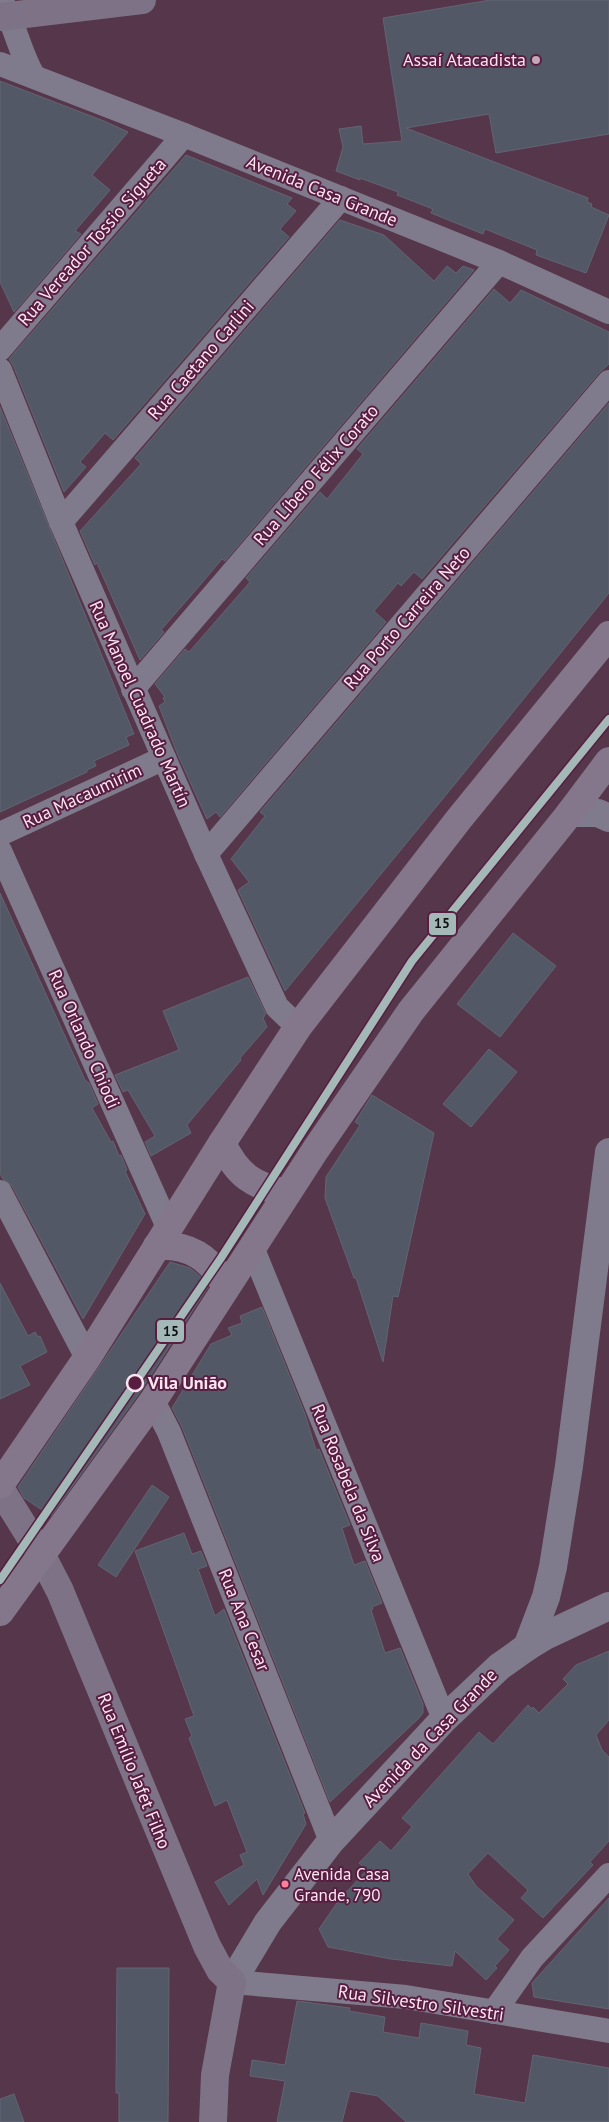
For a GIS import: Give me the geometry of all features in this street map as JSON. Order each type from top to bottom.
[{"type":"main road","points":[[3,11],[142,0]]},
{"type":"main road","points":[[0,1486],[87,1358],[162,1236],[298,1027],[459,819],[609,634]]},
{"type":"main road","points":[[0,1612],[153,1401],[287,1193],[411,1011],[570,814],[609,761]]},
{"type":"main road","points":[[222,1143],[231,1163],[256,1184],[287,1193]]},
{"type":"main road","points":[[162,1236],[196,1252],[214,1267],[226,1286]]},
{"type":"main road","name":"Rua Emílio Jafet Filho","points":[[0,1486],[42,1556],[60,1591],[207,1946],[220,1970],[232,1982]]},
{"type":"main road","name":"Avenida da Casa Grande","points":[[213,2122],[215,2075],[232,1982]]},
{"type":"street","points":[[3,11],[33,75]]},
{"type":"street","name":"Avenida Casa Grande","points":[[0,64],[33,75],[499,262],[609,312]]},
{"type":"street","name":"Rua Vereador Tossio Sigueta","points":[[0,349],[184,135]]},
{"type":"street","name":"Rua Caetano Carlini","points":[[61,522],[340,198]]},
{"type":"street","name":"Rua Líbero Félix Corato","points":[[133,689],[499,262]]},
{"type":"street","name":"Rua Manoel Cuadrado Martín","points":[[0,370],[61,522],[206,854],[277,1006],[298,1027]]},
{"type":"street","name":"Rua Porto Carreira Neto","points":[[206,854],[609,382]]},
{"type":"street","name":"Rua Macaumirim","points":[[0,834],[164,758]]},
{"type":"street","points":[[570,814],[598,813],[609,818]]},
{"type":"street","name":"Rua Orlando Chiodi","points":[[0,851],[162,1236]]},
{"type":"street","points":[[527,1647],[546,1597],[554,1567],[569,1466],[609,1152]]},
{"type":"street","points":[[0,1192],[87,1358]]},
{"type":"street","name":"Rua Rosabela da Silva","points":[[252,1247],[444,1719]]},
{"type":"street","name":"Rua Ana Cesar","points":[[153,1401],[169,1432],[331,1841]]},
{"type":"street","name":"Avenida da Casa Grande","points":[[232,1982],[268,1922],[331,1841],[444,1719],[499,1667],[527,1647],[545,1636],[609,1606]]},
{"type":"street","points":[[494,2012],[532,1958],[609,1875]]},
{"type":"street","name":"Rua Silvestro Silvestri","points":[[232,1982],[406,1997],[609,2031]]},
{"type":"building","points":[[490,0],[609,0],[609,134],[496,153],[489,114],[406,128],[588,198],[587,202],[592,204],[591,207],[609,215],[586,273],[536,255],[537,250],[485,229],[483,234],[431,213],[433,209],[397,195],[398,192],[336,171],[343,147],[339,129],[361,126],[363,144],[402,141],[383,18]]},
{"type":"building","points":[[0,81],[128,132],[92,175],[110,190],[75,231],[81,234],[14,312],[0,282]]},
{"type":"building","points":[[186,155],[292,198],[287,204],[296,211],[280,229],[289,237],[113,440],[105,433],[80,462],[86,467],[64,492],[9,359]]},
{"type":"building","points":[[340,220],[384,235],[434,281],[447,266],[456,273],[463,266],[474,270],[225,561],[222,559],[161,630],[164,632],[140,660],[97,563],[95,565],[80,531],[141,464],[135,458]]},
{"type":"building","points":[[494,289],[510,303],[521,290],[609,332],[609,364],[599,373],[422,579],[414,572],[401,586],[398,583],[374,611],[386,622],[220,817],[216,812],[207,819],[177,753],[159,706],[165,702],[163,698],[165,697],[155,684],[185,649],[189,652],[250,582],[246,578],[320,492],[327,499],[363,454],[357,449]]},
{"type":"building","points":[[609,403],[609,593],[285,991],[238,890],[249,882],[231,859],[265,816],[260,812]]},
{"type":"building","points":[[0,407],[134,734],[126,737],[129,745],[94,761],[96,766],[87,770],[87,772],[0,812]]},
{"type":"building","points":[[0,893],[85,1080],[89,1083],[98,1104],[92,1108],[111,1142],[113,1141],[119,1156],[121,1155],[127,1170],[125,1171],[145,1214],[83,1319],[12,1186],[0,1174]]},
{"type":"building","points":[[513,933],[556,966],[500,1037],[457,1004]]},
{"type":"building","points":[[248,977],[266,1014],[263,1018],[267,1027],[187,1125],[191,1133],[151,1156],[145,1142],[155,1136],[128,1090],[123,1092],[115,1075],[179,1050],[163,1011]]},
{"type":"building","points":[[489,1049],[517,1072],[471,1127],[443,1104]]},
{"type":"building","points":[[372,1095],[434,1133],[398,1297],[393,1296],[383,1362],[356,1278],[354,1278],[325,1198],[326,1177],[360,1125],[355,1122]]},
{"type":"building","name":"Vila União","points":[[170,1262],[190,1268],[202,1278],[208,1287],[140,1392],[51,1516],[24,1498],[18,1487]]},
{"type":"building","points":[[0,1283],[28,1336],[35,1332],[38,1337],[40,1336],[47,1352],[20,1366],[30,1385],[0,1399]]},
{"type":"building","points":[[262,1307],[305,1414],[316,1450],[319,1449],[350,1525],[342,1528],[354,1565],[365,1561],[382,1603],[372,1607],[373,1609],[371,1610],[385,1653],[400,1648],[423,1704],[423,1713],[418,1719],[330,1802],[182,1427],[172,1408],[211,1344],[232,1335],[228,1328],[242,1323],[240,1316]]},
{"type":"building","points":[[152,1485],[169,1497],[116,1577],[98,1565]]},
{"type":"building","points":[[184,1533],[192,1554],[201,1551],[207,1566],[198,1569],[215,1616],[224,1609],[305,1813],[303,1814],[306,1824],[263,1895],[257,1879],[229,1905],[215,1882],[244,1865],[240,1855],[247,1852],[227,1800],[215,1806],[189,1738],[192,1736],[185,1719],[194,1716],[135,1551]]},
{"type":"building","points":[[609,1651],[609,1720],[596,1735],[602,1750],[609,1757],[609,1841],[590,1862],[593,1865],[543,1918],[521,1898],[528,1890],[488,1853],[468,1874],[476,1886],[514,1920],[497,1939],[509,1950],[486,1980],[455,1951],[452,1966],[391,1959],[328,1947],[319,1929],[339,1900],[367,1870],[359,1863],[380,1841],[391,1851],[412,1827],[402,1818],[479,1732],[493,1744],[528,1705],[539,1713],[568,1684],[563,1679],[576,1665]]},
{"type":"building","points":[[609,1898],[609,2009],[534,1997],[532,1983]]},
{"type":"building","points":[[117,1968],[169,1968],[168,2122],[119,2122],[119,2093],[116,2093]]},
{"type":"building","points":[[297,2001],[350,2008],[349,2011],[385,2017],[383,2032],[419,2038],[421,2023],[468,2031],[466,2045],[481,2048],[474,2094],[525,2103],[533,2055],[609,2068],[609,2122],[406,2122],[378,2096],[350,2091],[342,2122],[277,2122],[285,2081],[250,2076],[252,2060],[285,2065]]},
{"type":"building","points":[[14,2094],[24,2122],[0,2122],[0,2099]]},
{"type":"transit line","name":"15","points":[[0,1580],[221,1258],[412,961],[609,719]]},
{"type":"place","name":"Assaí Atacadista","points":[[536,60]]},
{"type":"place","name":"Vila União","points":[[135,1383]]},
{"type":"place","name":"Avenida Casa Grande, 790","points":[[285,1884]]}]
